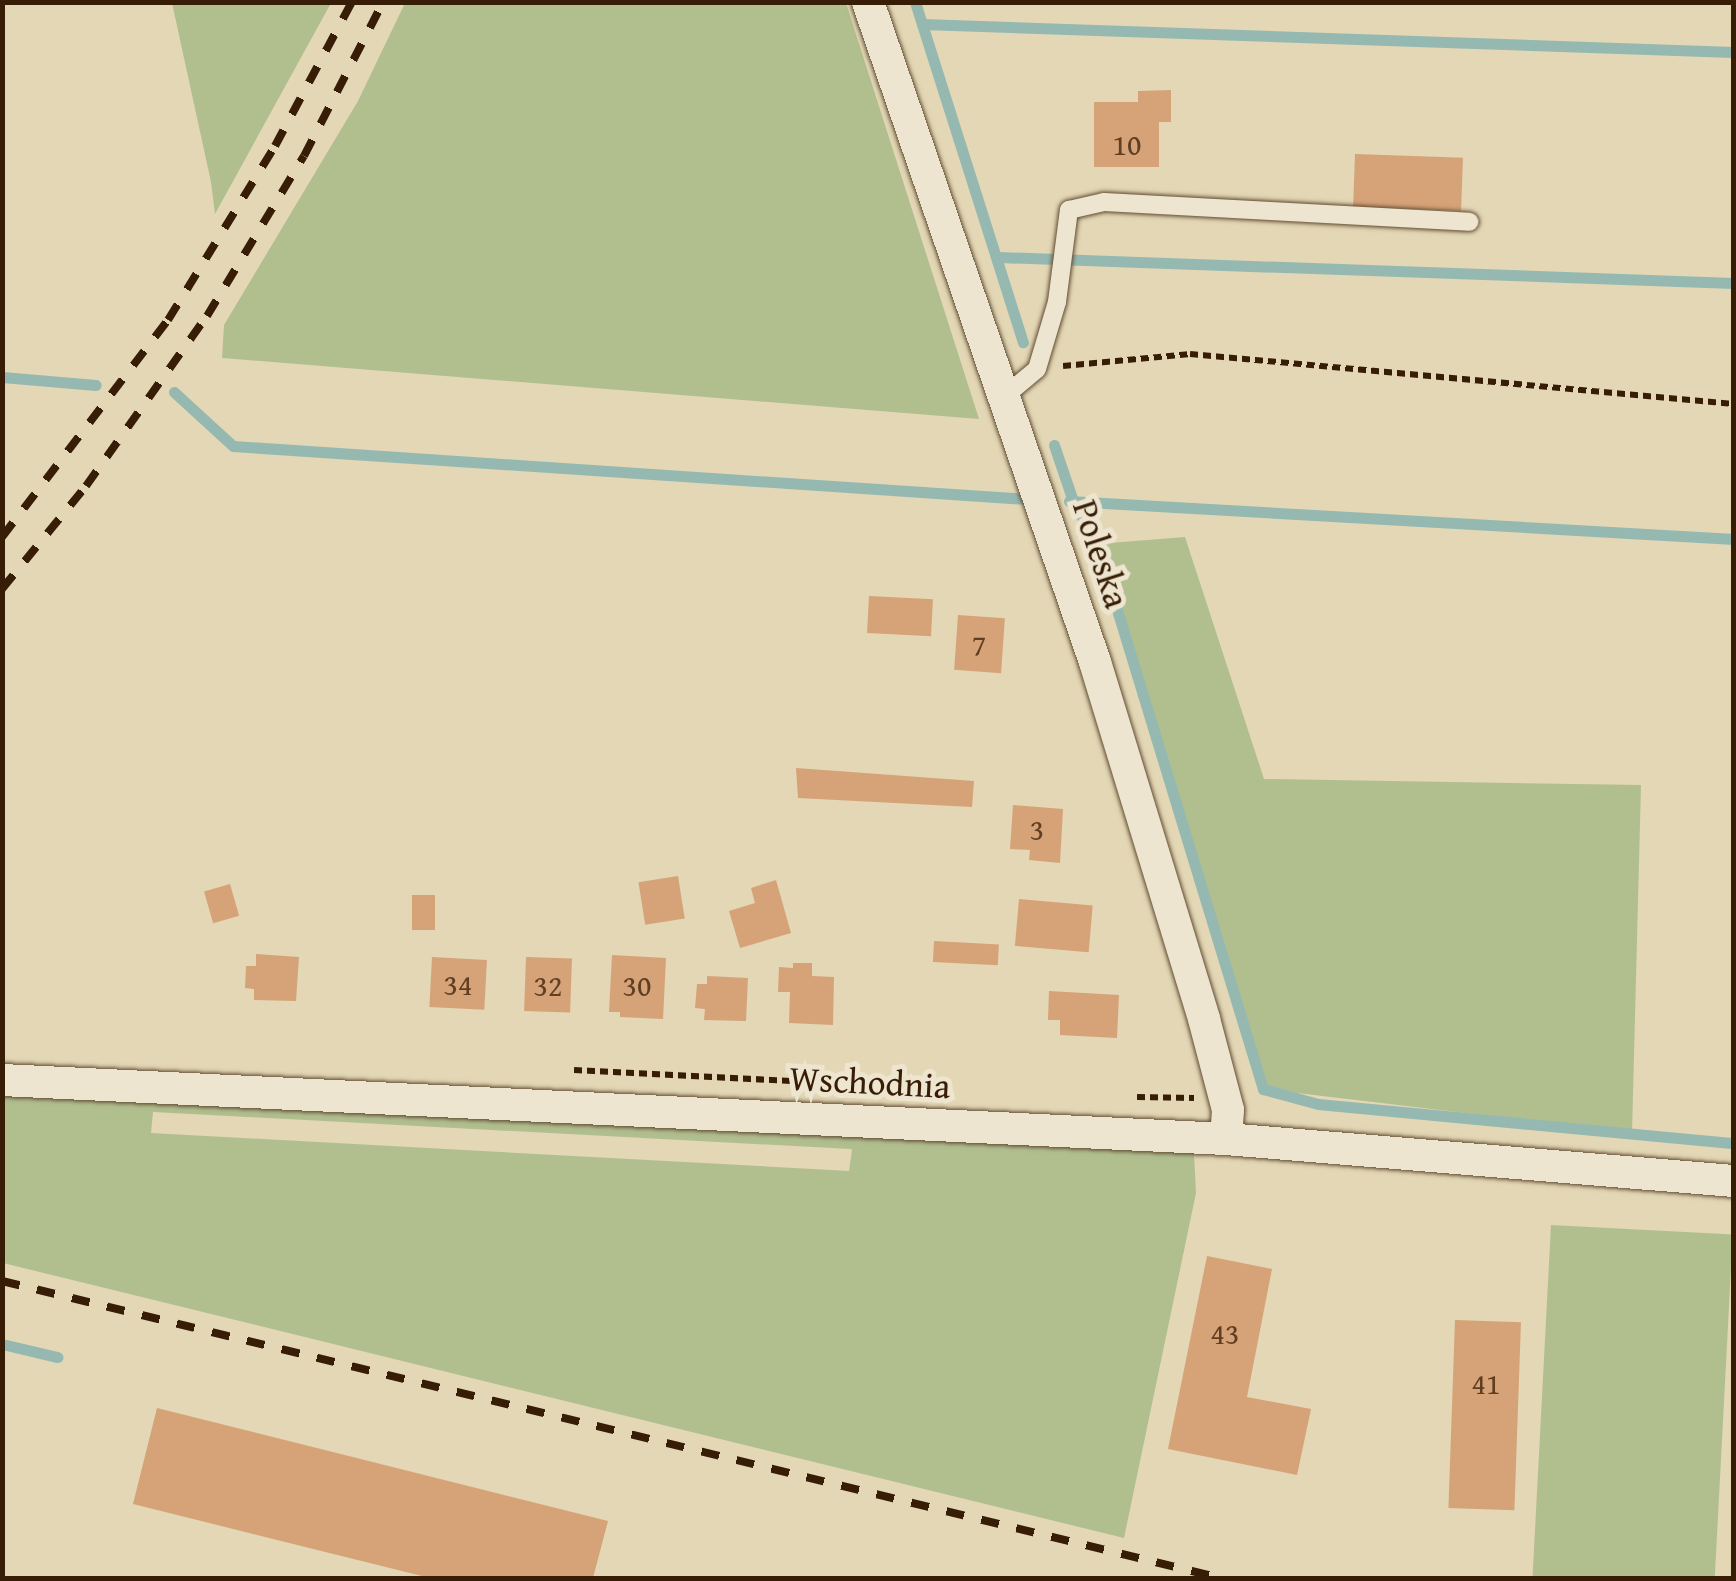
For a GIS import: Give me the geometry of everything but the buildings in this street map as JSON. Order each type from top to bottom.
[{"type":"street","name":"Poleska","points":[[868,2],[1006,394],[1095,662],[1204,1019],[1228,1110],[1226,1138]]},
{"type":"street","name":"Wschodnia","points":[[2,1080],[1226,1138],[1734,1181]]},
{"type":"lane","points":[[1006,394],[1037,369],[1057,302],[1069,210],[1104,202],[1469,222]]},
{"type":"path","points":[[1037,369],[1190,354],[1734,404]]},
{"type":"green space","points":[[172,3],[331,3],[215,214],[211,182]]},
{"type":"green space","points":[[405,3],[846,3],[979,419],[222,358],[224,325],[358,101]]},
{"type":"green space","points":[[1185,537],[1264,779],[1641,785],[1632,1133],[1263,1089],[1097,544]]},
{"type":"green space","points":[[2,1093],[1194,1153],[1196,1193],[1124,1538],[3,1263]],"holes":[[[153,1112],[851,1149],[849,1171],[151,1133]]]},
{"type":"green space","points":[[1551,1225],[1733,1235],[1715,1578],[1533,1578]]},
{"type":"waterway","points":[[915,2],[1023,342]]},
{"type":"waterway","points":[[922,24],[1734,52]]},
{"type":"waterway","points":[[998,257],[1734,283]]},
{"type":"waterway","points":[[2,377],[96,385]]},
{"type":"waterway","points":[[174,392],[233,446],[1027,499]]},
{"type":"waterway","points":[[1054,445],[1073,501],[1097,544],[1263,1089],[1318,1104],[1734,1143]]},
{"type":"waterway","points":[[1069,501],[1734,539]]},
{"type":"waterway","points":[[2,1344],[57,1357]]},
{"type":"railway","points":[[2,537],[168,320],[275,146],[352,2]]},
{"type":"railway","points":[[2,589],[86,486],[207,316],[304,156],[383,2]]},
{"type":"railway","points":[[2,1281],[1220,1578]]}]
